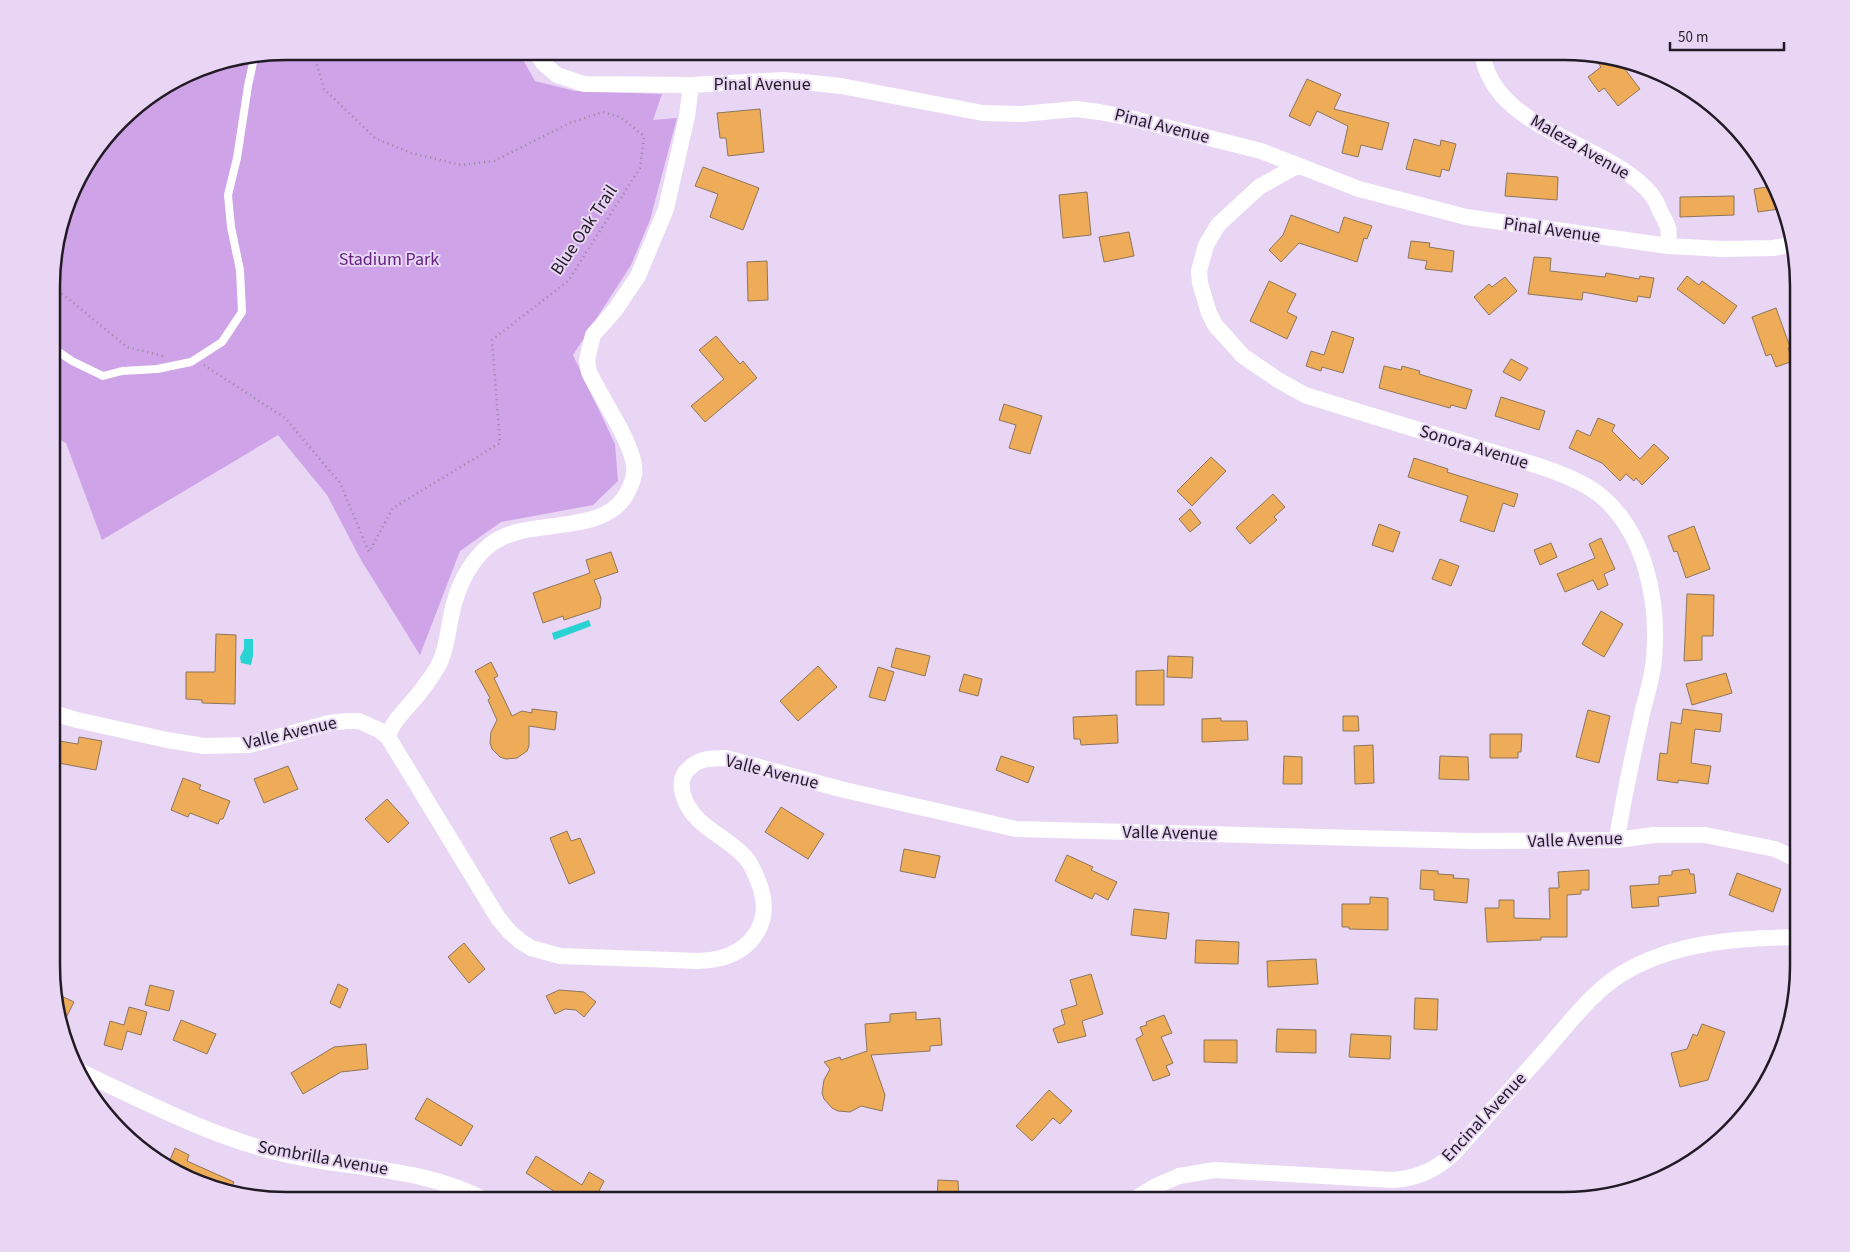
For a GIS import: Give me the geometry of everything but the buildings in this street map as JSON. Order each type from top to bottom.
[{"type":"street","name":"Pinal Avenue","points":[[541,60],[557,75],[584,84],[691,85],[754,80],[793,80],[841,86],[983,113],[1022,114],[1076,109],[1099,112],[1136,119],[1251,149],[1359,189],[1466,217],[1668,246],[1723,249],[1773,248],[1786,246]]},
{"type":"street","name":"Maleza Avenue","points":[[1483,60],[1492,82],[1513,106],[1536,122],[1628,173],[1653,195],[1670,230],[1668,246]]},
{"type":"street","points":[[388,737],[390,730],[417,696],[441,660],[456,597],[466,575],[477,558],[492,543],[512,534],[594,519],[612,511],[626,496],[635,471],[633,459],[626,439],[595,386],[589,372],[587,360],[593,335],[615,310],[638,276],[666,209],[687,116],[691,85]]},
{"type":"street","name":"Sonora Avenue","points":[[1297,166],[1259,186],[1218,225],[1206,245],[1199,271],[1200,283],[1209,314],[1215,325],[1243,356],[1278,380],[1305,395],[1532,464],[1581,483],[1601,496],[1618,515],[1636,542],[1647,570],[1656,636],[1654,661],[1622,801],[1618,840]]},
{"type":"street","name":"Valle Avenue","points":[[60,715],[167,740],[204,746],[249,745],[329,723],[347,720],[359,721],[379,730],[388,737],[498,918],[509,931],[531,948],[560,956],[698,962],[724,957],[741,949],[758,931],[763,920],[764,904],[756,875],[746,858],[696,819],[683,797],[681,789],[682,777],[689,768],[706,758],[726,758],[840,789],[1016,829],[1473,842],[1618,840],[1654,836],[1705,835],[1775,849],[1790,856]]},
{"type":"street","name":"Encinal Avenue","points":[[1147,1192],[1179,1176],[1216,1170],[1393,1180],[1422,1175],[1435,1169],[1454,1153],[1587,1003],[1620,975],[1658,956],[1700,944],[1790,937]]},
{"type":"street","name":"Sombrilla Avenue","points":[[88,1075],[202,1128],[243,1143],[285,1154],[411,1174],[465,1192]]},
{"type":"lane","points":[[60,353],[72,361],[103,376],[122,371],[157,369],[191,362],[222,342],[242,312],[240,270],[231,227],[228,195],[237,158],[253,63]]},
{"type":"path","name":"Blue Oak Trail","points":[[191,362],[205,366],[285,418],[340,483],[369,552],[393,508],[500,443],[492,340],[568,281],[640,168],[644,136],[620,117],[603,112],[570,123],[494,161],[461,165],[411,153],[375,138],[324,89],[316,60]]},
{"type":"path","points":[[60,293],[127,347],[191,362]]},
{"type":"green space","name":"Stadium Park","points":[[272,60],[523,60],[535,81],[575,91],[662,94],[653,120],[677,118],[650,220],[631,265],[573,355],[615,444],[618,481],[593,505],[501,522],[460,551],[420,655],[361,560],[327,495],[278,435],[102,540],[66,443],[60,440],[60,272],[64,242],[72,214],[90,173],[116,137],[137,116],[161,98],[186,83],[242,64]]},
{"type":"shaded area","points":[[589,620],[591,626],[554,640],[552,633]]},
{"type":"shaded area","points":[[244,639],[253,639],[251,665],[241,663],[240,657],[244,649]]}]
